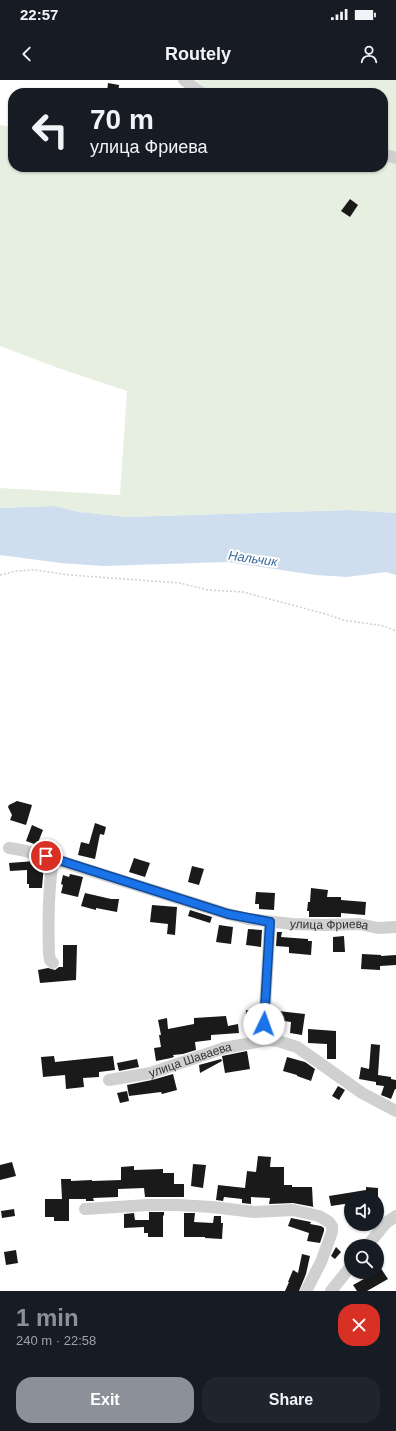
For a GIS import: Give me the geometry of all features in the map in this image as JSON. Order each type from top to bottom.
[{"type":"street","points":[[184,80],[195,88]]},
{"type":"street","name":"улица Фриева","points":[[9,848],[24,850],[228,914],[270,922],[325,925],[359,924],[378,928],[396,927]]},
{"type":"street","points":[[53,860],[49,888],[49,954],[50,960],[53,964]]},
{"type":"street","points":[[267,1040],[264,1024],[270,922]]},
{"type":"street","name":"улица Шаваева","points":[[109,1080],[151,1073],[224,1048],[267,1040],[284,1042],[297,1047],[362,1093],[396,1111]]},
{"type":"street","points":[[86,1209],[148,1205],[178,1205],[254,1212],[293,1210],[319,1216],[329,1222],[332,1226],[332,1232],[322,1262],[306,1291]]},
{"type":"street","points":[[373,1239],[386,1223],[396,1216]]},
{"type":"street","points":[[331,1291],[344,1275]]},
{"type":"path","points":[[0,575],[17,571],[35,570],[70,575],[180,583],[208,590],[243,592],[343,620],[384,626],[396,631]]},
{"type":"shaded area","points":[[196,80],[396,80],[396,513],[350,510],[128,517],[79,512],[54,506],[0,508],[0,488],[120,495],[127,391],[61,369],[0,346],[0,125],[8,126],[8,172],[388,172],[388,88],[205,88]]},
{"type":"water","name":"Нальчик","points":[[54,506],[79,512],[128,517],[350,510],[396,513],[396,575],[386,572],[347,577],[315,575],[227,562],[103,566],[61,563],[0,555],[0,508]]},
{"type":"building","points":[[108,83],[119,85],[119,88],[108,88]]},
{"type":"building","points":[[350,199],[358,205],[350,217],[341,211]]},
{"type":"building","points":[[17,801],[32,805],[26,825],[10,820],[12,815],[8,807]]},
{"type":"building","points":[[95,823],[106,827],[104,835],[100,834],[95,859],[78,855],[81,842],[89,844]]},
{"type":"building","points":[[32,825],[43,830],[37,845],[26,841]]},
{"type":"building","points":[[134,858],[150,863],[145,877],[129,872]]},
{"type":"building","points":[[35,861],[44,864],[42,888],[29,888],[29,884],[27,884],[27,870],[10,871],[9,863]]},
{"type":"building","points":[[192,866],[204,869],[199,885],[188,882]]},
{"type":"building","points":[[70,874],[83,877],[78,897],[61,893],[63,875],[69,877]]},
{"type":"building","points":[[311,888],[328,890],[327,897],[341,897],[341,900],[366,902],[365,915],[341,913],[341,917],[309,917],[309,911],[307,911],[308,902],[310,902]]},
{"type":"building","points":[[256,892],[275,893],[274,910],[259,909],[259,904],[255,904]]},
{"type":"building","points":[[85,893],[111,899],[119,899],[117,912],[96,908],[96,910],[81,906]]},
{"type":"building","points":[[152,905],[177,907],[175,935],[167,934],[168,924],[150,922]]},
{"type":"building","points":[[190,910],[212,917],[210,923],[188,916]]},
{"type":"building","points":[[219,925],[233,927],[231,944],[216,942]]},
{"type":"building","points":[[248,929],[262,930],[261,947],[246,945]]},
{"type":"building","points":[[277,932],[282,932],[281,937],[308,939],[308,941],[312,941],[311,955],[289,953],[289,947],[276,946]]},
{"type":"building","points":[[344,936],[345,952],[333,952],[333,937]]},
{"type":"building","points":[[63,945],[77,945],[76,980],[40,983],[38,970],[48,968],[55,970],[59,967],[63,967]]},
{"type":"building","points":[[362,954],[381,956],[396,955],[396,965],[380,966],[380,970],[361,969]]},
{"type":"building","points":[[246,1010],[257,1011],[257,1027],[245,1027]]},
{"type":"building","points":[[278,1011],[305,1014],[302,1035],[290,1033],[291,1022],[277,1020]]},
{"type":"building","points":[[226,1016],[228,1026],[238,1024],[239,1033],[211,1035],[211,1040],[195,1042],[196,1050],[173,1055],[174,1057],[156,1061],[154,1048],[161,1047],[159,1035],[161,1035],[158,1020],[167,1018],[168,1029],[194,1024],[194,1018]]},
{"type":"building","points":[[308,1029],[336,1031],[336,1059],[327,1059],[327,1044],[308,1043]]},
{"type":"building","points":[[371,1044],[380,1045],[378,1075],[391,1077],[391,1079],[396,1080],[396,1089],[391,1099],[381,1095],[384,1086],[376,1085],[376,1082],[359,1079],[361,1067],[369,1069]]},
{"type":"building","points":[[247,1051],[250,1069],[225,1073],[222,1056]]},
{"type":"building","points":[[54,1056],[55,1062],[113,1056],[115,1070],[99,1072],[99,1077],[83,1078],[84,1087],[66,1089],[65,1075],[43,1077],[41,1057]]},
{"type":"building","points":[[287,1057],[305,1062],[315,1069],[311,1081],[283,1071]]},
{"type":"building","points":[[137,1059],[139,1067],[119,1071],[117,1063]]},
{"type":"building","points":[[221,1059],[222,1061],[200,1073],[199,1065]]},
{"type":"building","points":[[173,1074],[177,1090],[162,1094],[161,1092],[129,1096],[127,1085]]},
{"type":"building","points":[[338,1086],[345,1090],[339,1100],[332,1096]]},
{"type":"building","points":[[127,1091],[129,1101],[120,1103],[117,1093]]},
{"type":"building","points":[[258,1156],[271,1157],[270,1167],[284,1167],[284,1185],[292,1185],[292,1187],[312,1187],[314,1207],[293,1203],[269,1204],[270,1198],[251,1197],[251,1204],[242,1203],[242,1199],[224,1197],[223,1201],[216,1200],[218,1185],[245,1188],[247,1171],[256,1172]]},
{"type":"building","points":[[12,1162],[16,1176],[0,1180],[0,1165]]},
{"type":"building","points":[[193,1164],[206,1165],[203,1188],[191,1186]]},
{"type":"building","points":[[134,1166],[134,1170],[163,1169],[163,1173],[174,1173],[174,1184],[184,1184],[184,1197],[145,1197],[144,1188],[118,1189],[118,1197],[93,1198],[94,1201],[86,1201],[86,1199],[69,1199],[69,1221],[54,1221],[54,1217],[45,1217],[45,1199],[62,1199],[61,1179],[71,1179],[71,1181],[121,1180],[121,1167]]},
{"type":"building","points":[[366,1187],[378,1188],[378,1191],[360,1191],[366,1190]]},
{"type":"building","points":[[344,1194],[344,1204],[331,1206],[329,1196]]},
{"type":"building","points":[[14,1209],[15,1216],[2,1218],[1,1211]]},
{"type":"building","points":[[149,1212],[164,1212],[163,1237],[148,1237],[148,1233],[144,1233],[144,1227],[124,1228],[124,1214],[134,1213],[135,1220],[149,1220]]},
{"type":"building","points":[[184,1213],[195,1213],[194,1222],[213,1223],[214,1216],[221,1216],[221,1223],[223,1223],[222,1239],[184,1237]]},
{"type":"building","points":[[291,1218],[311,1222],[310,1224],[324,1228],[320,1243],[307,1241],[309,1233],[288,1226]]},
{"type":"building","points":[[336,1247],[341,1252],[335,1259],[331,1256]]},
{"type":"building","points":[[16,1250],[18,1263],[6,1265],[4,1252]]},
{"type":"building","points":[[302,1254],[310,1256],[306,1274],[299,1291],[285,1291],[293,1270],[298,1273]]},
{"type":"building","points":[[384,1273],[388,1279],[367,1291],[357,1291],[353,1285],[364,1279],[384,1279]]},
{"type":"route","points":[[46,856],[53,860],[228,914],[270,922],[264,1024]]}]
